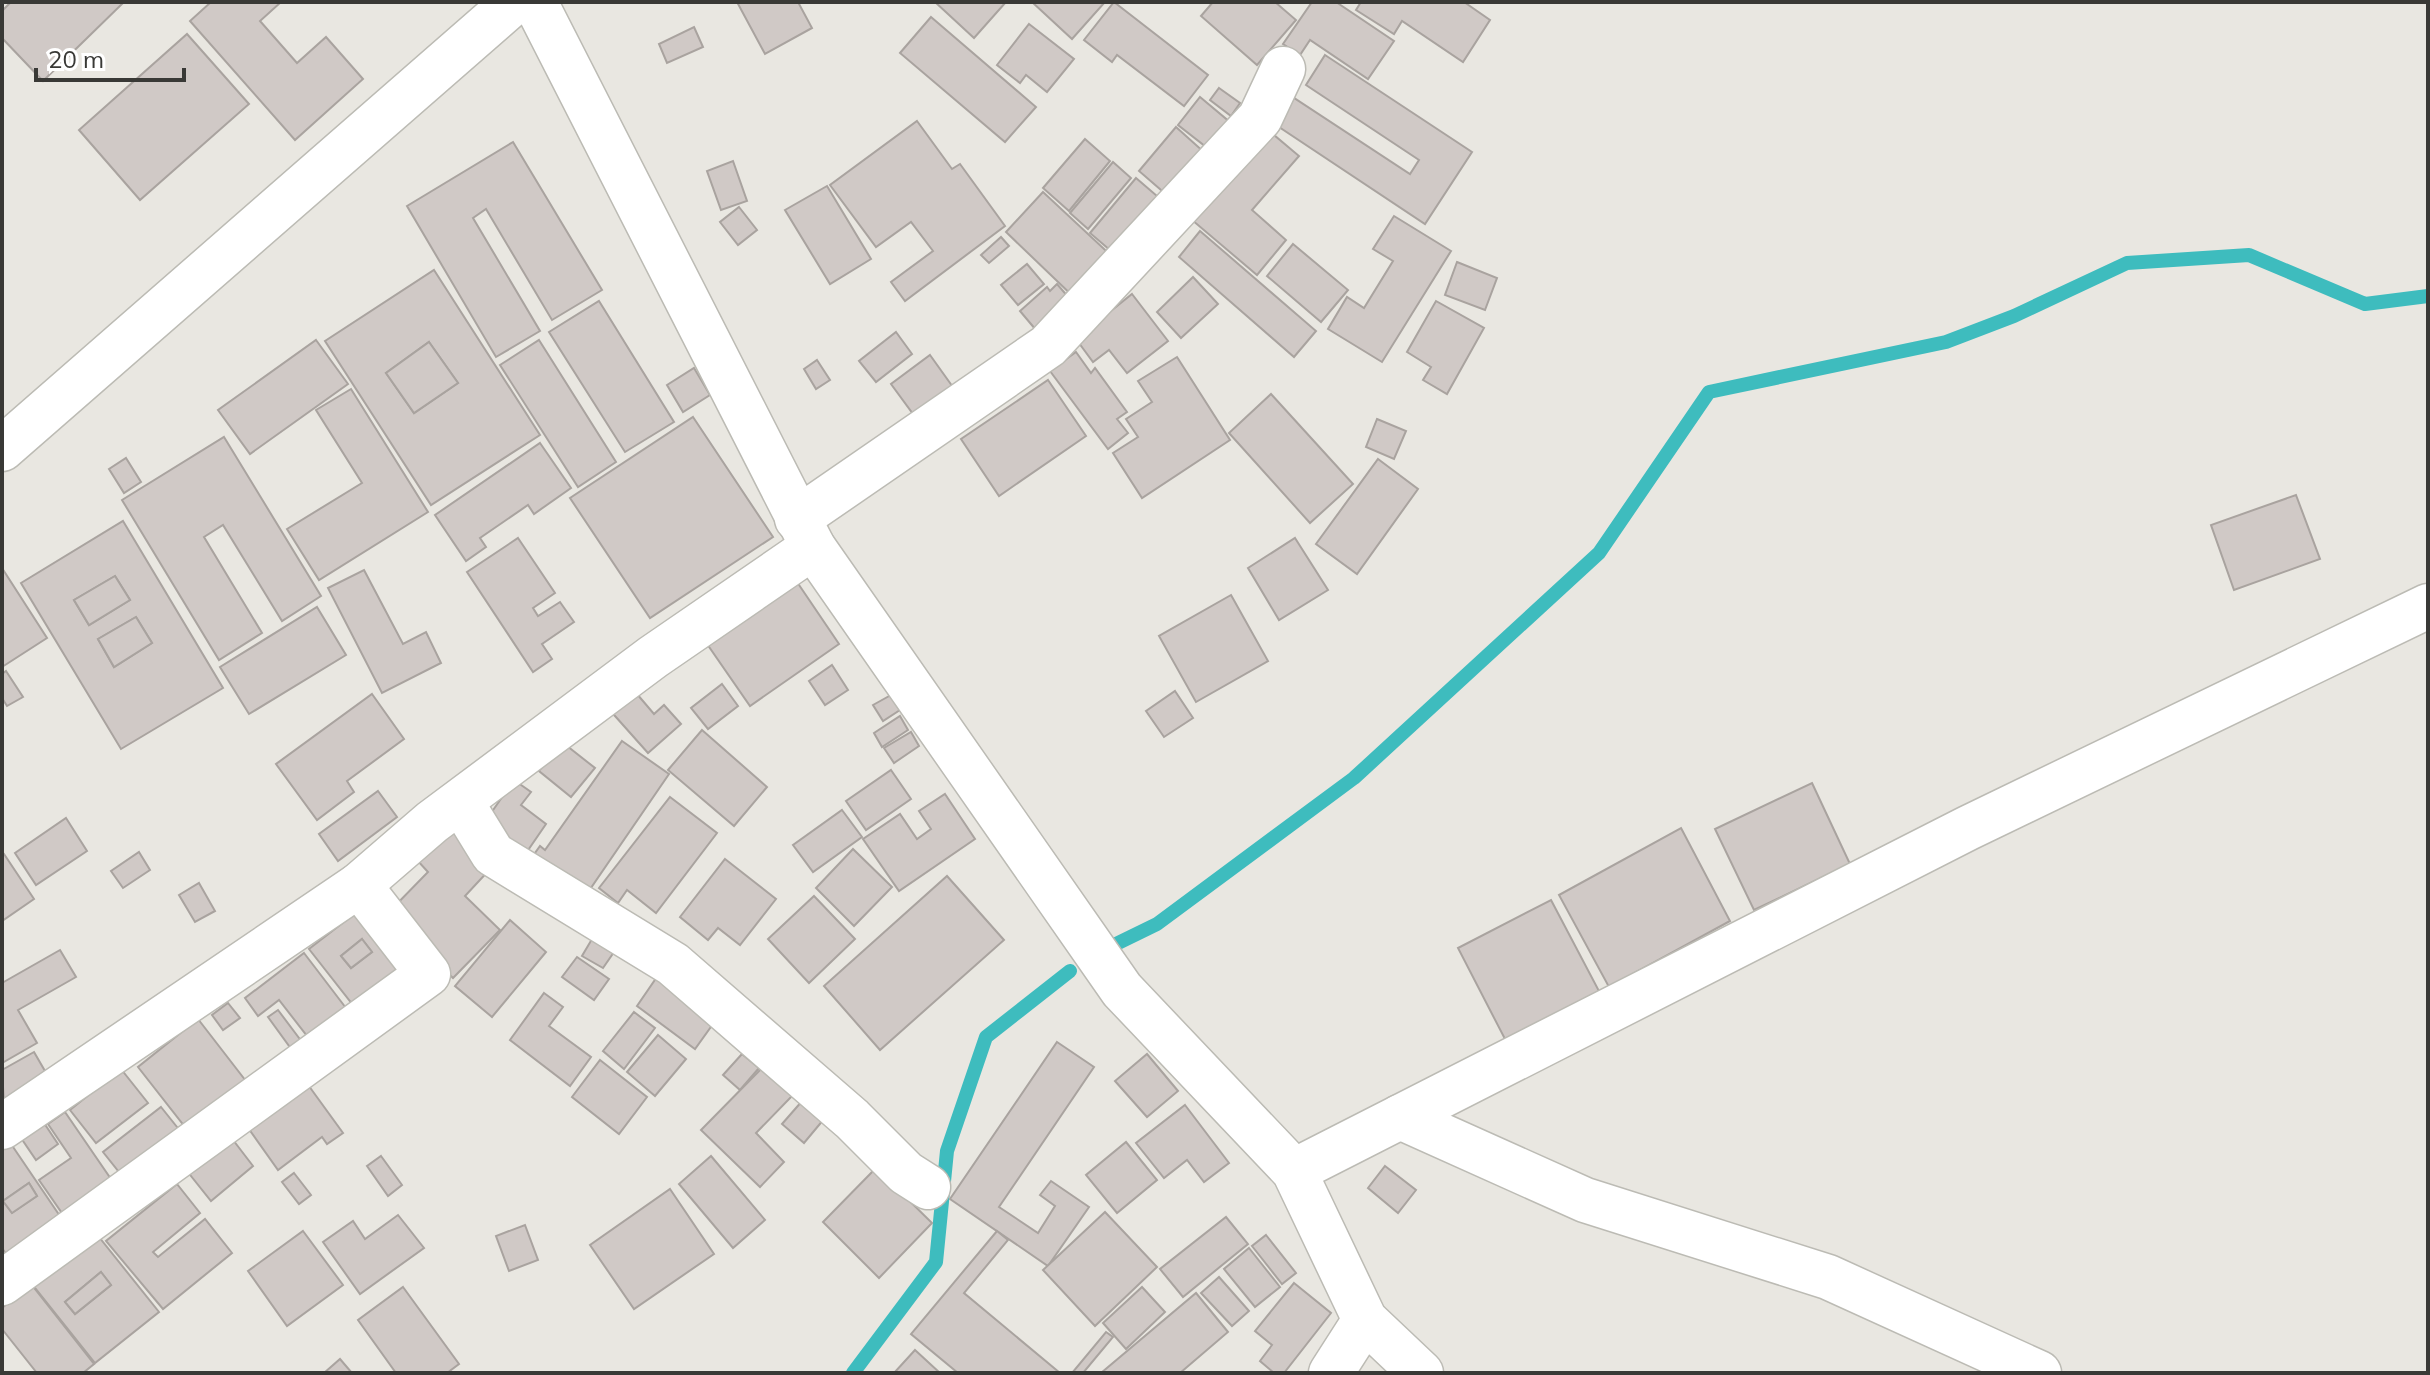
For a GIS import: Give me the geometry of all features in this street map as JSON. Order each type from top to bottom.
[{"type":"street","points":[[2,449],[514,2]]},
{"type":"street","points":[[535,2],[805,533],[1122,990],[1294,1171],[1365,1320],[1421,1373]]},
{"type":"street","points":[[2,1127],[359,885],[461,802],[653,657],[805,533],[1048,346],[1260,118],[1283,69]]},
{"type":"street","points":[[1294,1171],[1968,828],[2428,606]]},
{"type":"street","points":[[461,802],[493,854],[673,964],[852,1119],[906,1173],[928,1187]]},
{"type":"street","points":[[2,1283],[428,974],[359,885]]},
{"type":"street","points":[[1400,1117],[1585,1200],[1828,1277],[2039,1373]]},
{"type":"street","points":[[1331,1373],[1365,1320]]},
{"type":"building","points":[[11,2],[124,2],[43,81],[2,38],[2,11]]},
{"type":"building","points":[[211,2],[281,2],[260,21],[297,63],[326,37],[363,79],[295,140],[190,21]]},
{"type":"building","points":[[737,2],[798,2],[812,28],[765,54]]},
{"type":"building","points":[[935,2],[1006,2],[974,38]]},
{"type":"building","points":[[1032,2],[1105,2],[1072,39]]},
{"type":"building","points":[[1114,2],[1208,75],[1184,106],[1117,55],[1112,62],[1084,40]]},
{"type":"building","points":[[1213,2],[1275,2],[1296,20],[1257,65],[1201,16]]},
{"type":"building","points":[[1312,2],[1336,2],[1394,41],[1368,79],[1310,40],[1300,55],[1283,44]]},
{"type":"building","points":[[1361,2],[1464,2],[1490,20],[1463,62],[1402,21],[1394,34],[1356,10]]},
{"type":"building","points":[[931,17],[1036,107],[1005,142],[900,53]]},
{"type":"building","points":[[1029,24],[1074,59],[1047,92],[1026,75],[1020,83],[997,65]]},
{"type":"building","points":[[694,27],[703,47],[667,63],[659,44]]},
{"type":"building","points":[[187,34],[249,104],[140,200],[79,130]]},
{"type":"building","points":[[1325,55],[1472,152],[1425,224],[1276,125],[1294,98],[1410,174],[1419,160],[1306,85]]},
{"type":"building","points":[[1219,88],[1240,103],[1231,116],[1210,100]]},
{"type":"building","points":[[1200,97],[1231,123],[1210,150],[1178,125]]},
{"type":"building","points":[[917,121],[952,169],[960,164],[1005,226],[905,301],[891,282],[933,251],[911,222],[876,247],[830,185]]},
{"type":"building","points":[[1176,127],[1205,153],[1168,196],[1139,171]]},
{"type":"building","points":[[1268,130],[1299,156],[1252,210],[1286,240],[1257,275],[1192,220]]},
{"type":"building","points":[[1085,139],[1110,161],[1069,211],[1043,188]]},
{"type":"building","points":[[513,142],[602,290],[552,320],[486,209],[473,218],[540,331],[496,357],[407,206]]},
{"type":"building","points":[[733,161],[747,201],[721,210],[707,171]]},
{"type":"building","points":[[1113,162],[1131,178],[1088,229],[1070,213]]},
{"type":"building","points":[[1136,178],[1164,202],[1118,257],[1090,233]]},
{"type":"building","points":[[827,186],[871,259],[830,284],[785,210]]},
{"type":"building","points":[[1043,192],[1118,262],[1079,302],[1006,232]]},
{"type":"building","points":[[739,207],[757,230],[738,245],[720,222]]},
{"type":"building","points":[[1394,216],[1451,251],[1382,362],[1328,329],[1347,297],[1364,308],[1393,261],[1373,249]]},
{"type":"building","points":[[1200,231],[1316,331],[1294,357],[1179,257]]},
{"type":"building","points":[[1001,237],[1009,246],[989,263],[981,255]]},
{"type":"building","points":[[1293,244],[1348,290],[1321,322],[1267,276]]},
{"type":"building","points":[[1457,262],[1497,278],[1485,310],[1445,295]]},
{"type":"building","points":[[1027,264],[1044,284],[1018,305],[1001,285]]},
{"type":"building","points":[[434,270],[540,435],[431,505],[325,341]],"holes":[[[429,342],[458,383],[414,413],[386,373]]]},
{"type":"building","points":[[1193,277],[1218,304],[1181,338],[1157,312]]},
{"type":"building","points":[[1057,284],[1076,306],[1041,336],[1020,311],[1047,287],[1050,291]]},
{"type":"building","points":[[1132,294],[1168,341],[1127,373],[1109,350],[1093,362],[1076,339]]},
{"type":"building","points":[[599,301],[674,422],[625,452],[549,332]]},
{"type":"building","points":[[1436,301],[1484,328],[1447,394],[1423,380],[1431,367],[1407,352]]},
{"type":"building","points":[[896,332],[912,354],[876,382],[859,361]]},
{"type":"building","points":[[316,340],[348,384],[250,454],[218,410]]},
{"type":"building","points":[[539,340],[616,462],[578,487],[500,365]]},
{"type":"building","points":[[429,342],[458,383],[414,413],[386,373]]},
{"type":"building","points":[[1076,352],[1091,373],[1095,368],[1127,412],[1117,419],[1128,433],[1108,449],[1050,371]]},
{"type":"building","points":[[930,355],[955,390],[916,418],[891,384]]},
{"type":"building","points":[[1177,357],[1230,440],[1142,498],[1113,453],[1138,437],[1126,419],[1152,402],[1138,381]]},
{"type":"building","points":[[817,360],[830,380],[816,389],[804,369]]},
{"type":"building","points":[[694,368],[710,395],[683,412],[667,385]]},
{"type":"building","points":[[1048,380],[1086,436],[999,496],[961,439]]},
{"type":"building","points":[[351,389],[428,512],[319,580],[287,529],[362,483],[316,410]]},
{"type":"building","points":[[1271,394],[1353,484],[1310,523],[1229,433]]},
{"type":"building","points":[[693,417],[773,537],[650,618],[570,498]]},
{"type":"building","points":[[1377,419],[1406,431],[1394,459],[1366,447]]},
{"type":"building","points":[[224,437],[321,596],[282,621],[223,525],[204,537],[262,633],[219,660],[122,500]]},
{"type":"building","points":[[540,443],[571,488],[534,514],[528,505],[480,538],[486,547],[466,561],[435,515]]},
{"type":"building","points":[[126,458],[141,482],[124,493],[109,469]]},
{"type":"building","points":[[1378,459],[1418,489],[1357,574],[1316,544]]},
{"type":"building","points":[[2296,495],[2320,559],[2234,590],[2211,525]]},
{"type":"building","points":[[123,521],[223,688],[121,749],[21,583]],"holes":[[[115,576],[130,600],[89,625],[74,600]],[[136,617],[152,643],[114,667],[98,639]]]},
{"type":"building","points":[[518,538],[555,593],[533,608],[538,616],[560,602],[574,622],[542,644],[552,659],[533,672],[467,572]]},
{"type":"building","points":[[1295,538],[1328,590],[1279,620],[1248,568]]},
{"type":"building","points":[[2,568],[47,638],[2,667]]},
{"type":"building","points":[[364,570],[403,644],[426,632],[441,663],[382,693],[328,588]]},
{"type":"building","points":[[115,576],[130,600],[89,625],[74,600]]},
{"type":"building","points":[[795,579],[839,644],[750,706],[705,641]]},
{"type":"building","points":[[1231,595],[1268,661],[1196,702],[1159,636]]},
{"type":"building","points":[[317,607],[346,655],[249,714],[220,667]]},
{"type":"building","points":[[136,617],[152,643],[114,667],[98,639]]},
{"type":"building","points":[[832,665],[848,690],[825,705],[809,681]]},
{"type":"building","points":[[6,671],[23,697],[7,706],[2,698],[2,674]]},
{"type":"building","points":[[722,684],[738,706],[708,729],[691,708]]},
{"type":"building","points":[[631,687],[654,714],[664,705],[681,724],[648,753],[607,707]]},
{"type":"building","points":[[1175,691],[1193,718],[1164,737],[1146,711]]},
{"type":"building","points":[[372,694],[404,739],[347,781],[354,792],[317,820],[276,764]]},
{"type":"building","points":[[891,695],[900,710],[883,721],[873,705]]},
{"type":"building","points":[[900,716],[908,730],[882,747],[874,733]]},
{"type":"building","points":[[702,730],[767,787],[734,826],[668,770]]},
{"type":"building","points":[[911,732],[919,746],[894,763],[884,748]]},
{"type":"building","points":[[622,741],[669,774],[584,898],[530,860],[540,846],[545,850]]},
{"type":"building","points":[[562,742],[595,768],[571,797],[539,771]]},
{"type":"building","points":[[891,770],[911,799],[866,830],[846,801]]},
{"type":"building","points":[[514,780],[531,792],[521,805],[546,824],[524,856],[482,826]]},
{"type":"building","points":[[1812,783],[1850,864],[1754,910],[1715,829]]},
{"type":"building","points":[[378,791],[397,817],[338,861],[319,834]]},
{"type":"building","points":[[945,794],[975,839],[899,891],[863,839],[900,814],[917,839],[931,829],[919,811]]},
{"type":"building","points":[[670,797],[717,833],[656,913],[627,890],[618,903],[599,888]]},
{"type":"building","points":[[842,810],[862,837],[813,872],[793,845]]},
{"type":"building","points":[[66,818],[87,851],[36,885],[15,853]]},
{"type":"building","points":[[451,826],[492,867],[465,896],[500,930],[453,978],[387,914],[428,872],[417,860]]},
{"type":"building","points":[[1681,828],[1730,921],[1609,987],[1559,895]]},
{"type":"building","points":[[853,849],[892,887],[854,926],[816,888]]},
{"type":"building","points":[[139,852],[150,870],[123,888],[111,871]]},
{"type":"building","points":[[2,855],[34,899],[2,921]]},
{"type":"building","points":[[725,859],[776,899],[740,945],[718,928],[708,940],[680,917]]},
{"type":"building","points":[[947,876],[1004,940],[880,1050],[824,986]]},
{"type":"building","points":[[199,883],[215,911],[195,922],[179,895]]},
{"type":"building","points":[[814,896],[855,939],[809,983],[768,939]]},
{"type":"building","points":[[1551,900],[1600,993],[1506,1041],[1458,948]]},
{"type":"building","points":[[362,908],[405,964],[353,1005],[309,949]],"holes":[[[362,939],[372,952],[351,968],[341,956]]]},
{"type":"building","points":[[510,920],[546,952],[492,1017],[455,986]]},
{"type":"building","points":[[362,939],[372,952],[351,968],[341,956]]},
{"type":"building","points":[[592,939],[614,952],[603,968],[582,956]]},
{"type":"building","points":[[60,950],[76,977],[18,1010],[37,1043],[2,1063],[2,983]]},
{"type":"building","points":[[304,953],[349,1012],[311,1041],[279,1000],[258,1016],[245,998]]},
{"type":"building","points":[[577,957],[609,979],[594,1000],[562,977]]},
{"type":"building","points":[[659,974],[718,1017],[695,1049],[637,1006]]},
{"type":"building","points":[[544,993],[563,1007],[549,1026],[591,1057],[570,1086],[510,1040]]},
{"type":"building","points":[[228,1003],[240,1018],[223,1030],[212,1015]]},
{"type":"building","points":[[278,1010],[302,1042],[292,1050],[268,1017]]},
{"type":"building","points":[[634,1012],[655,1028],[624,1069],[603,1051]]},
{"type":"building","points":[[198,1019],[249,1085],[189,1132],[138,1067]]},
{"type":"building","points":[[658,1035],[686,1059],[655,1096],[627,1072]]},
{"type":"building","points":[[1057,1042],[1094,1067],[999,1207],[1038,1233],[1055,1206],[1040,1195],[1051,1181],[1089,1207],[1048,1266],[950,1199]]},
{"type":"building","points":[[34,1052],[49,1078],[4,1104],[2,1070]]},
{"type":"building","points":[[742,1054],[759,1068],[740,1090],[723,1075]]},
{"type":"building","points":[[1147,1054],[1178,1091],[1147,1117],[1115,1081]]},
{"type":"building","points":[[600,1060],[647,1097],[619,1134],[572,1097]]},
{"type":"building","points":[[763,1067],[792,1096],[756,1133],[784,1162],[760,1187],[701,1130]]},
{"type":"building","points":[[121,1069],[148,1103],[96,1143],[70,1110]]},
{"type":"building","points":[[306,1082],[343,1133],[327,1144],[322,1137],[278,1170],[246,1125]]},
{"type":"building","points":[[803,1100],[824,1119],[804,1143],[782,1124]]},
{"type":"building","points":[[1185,1105],[1229,1163],[1204,1182],[1187,1160],[1164,1178],[1136,1143]]},
{"type":"building","points":[[161,1107],[185,1137],[127,1182],[103,1152]]},
{"type":"building","points":[[65,1112],[113,1182],[64,1216],[39,1180],[71,1158],[48,1124]]},
{"type":"building","points":[[42,1120],[58,1144],[36,1160],[19,1135]]},
{"type":"building","points":[[230,1136],[253,1166],[211,1201],[187,1171]]},
{"type":"building","points":[[9,1141],[66,1225],[12,1262],[2,1248],[2,1146]],"holes":[[[29,1183],[37,1196],[12,1213],[3,1201]]]},
{"type":"building","points":[[1126,1142],[1157,1180],[1117,1213],[1086,1175]]},
{"type":"building","points":[[381,1156],[402,1185],[388,1196],[367,1166]]},
{"type":"building","points":[[711,1156],[765,1220],[733,1248],[679,1184]]},
{"type":"building","points":[[1385,1166],[1416,1190],[1398,1213],[1368,1188]]},
{"type":"building","points":[[876,1168],[932,1223],[879,1278],[823,1222]]},
{"type":"building","points":[[294,1173],[311,1195],[299,1204],[282,1182]]},
{"type":"building","points":[[29,1183],[37,1196],[12,1213],[3,1201]]},
{"type":"building","points":[[177,1184],[200,1213],[153,1252],[158,1257],[205,1219],[232,1253],[163,1309],[106,1241]]},
{"type":"building","points":[[670,1189],[714,1254],[634,1309],[590,1245]]},
{"type":"building","points":[[1105,1212],[1157,1267],[1095,1326],[1043,1270]]},
{"type":"building","points":[[398,1215],[424,1248],[360,1294],[323,1242],[353,1221],[365,1239]]},
{"type":"building","points":[[1226,1217],[1248,1244],[1183,1297],[1160,1269]]},
{"type":"building","points":[[525,1225],[538,1260],[509,1271],[496,1236]]},
{"type":"building","points":[[303,1231],[343,1285],[287,1326],[248,1271]]},
{"type":"building","points":[[997,1231],[1008,1240],[964,1293],[1060,1373],[958,1373],[911,1334]]},
{"type":"building","points":[[95,1232],[159,1312],[95,1363],[32,1284]],"holes":[[[101,1272],[111,1285],[75,1314],[65,1302]]]},
{"type":"building","points":[[1266,1235],[1296,1273],[1282,1284],[1252,1246]]},
{"type":"building","points":[[1249,1248],[1280,1287],[1255,1307],[1224,1269]]},
{"type":"building","points":[[101,1272],[111,1285],[75,1314],[65,1302]]},
{"type":"building","points":[[1219,1277],[1249,1311],[1232,1326],[1201,1293]]},
{"type":"building","points":[[1294,1283],[1331,1313],[1284,1373],[1274,1373],[1260,1361],[1272,1345],[1255,1331]]},
{"type":"building","points":[[31,1284],[94,1364],[83,1373],[37,1373],[2,1329],[2,1308]]},
{"type":"building","points":[[403,1287],[459,1364],[447,1373],[396,1373],[358,1320]]},
{"type":"building","points":[[1142,1287],[1165,1312],[1126,1349],[1103,1323]]},
{"type":"building","points":[[1196,1293],[1228,1332],[1180,1373],[1101,1373]]},
{"type":"building","points":[[1106,1332],[1113,1337],[1083,1373],[1072,1373]]},
{"type":"building","points":[[915,1350],[940,1373],[894,1373]]},
{"type":"building","points":[[340,1359],[352,1373],[324,1373]]},
{"type":"waterway","points":[[1114,945],[1157,924],[1354,778],[1599,553],[1709,392],[1946,342],[2014,316],[2127,263],[2249,255],[2365,304],[2428,296]]},
{"type":"waterway","points":[[853,1373],[936,1262],[947,1151],[986,1037],[1070,971]]}]
